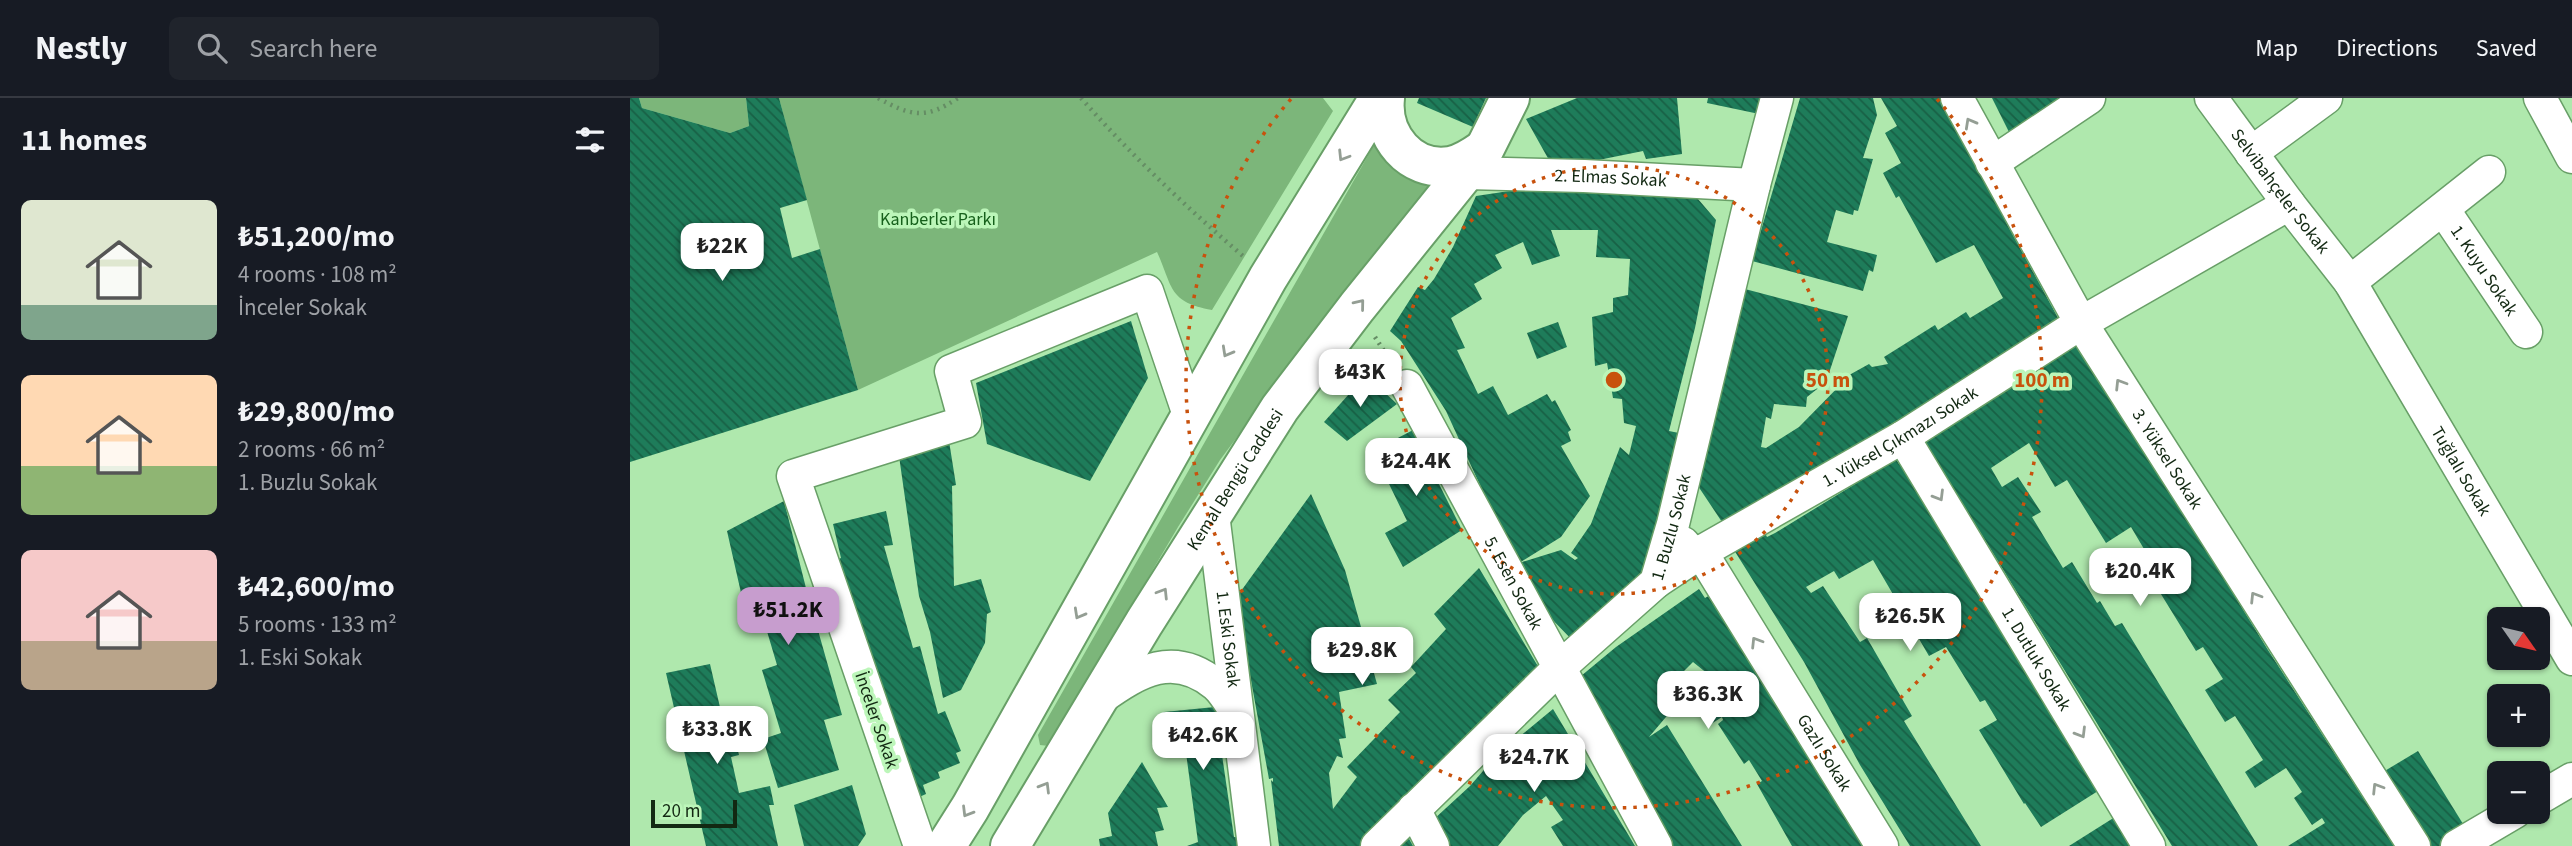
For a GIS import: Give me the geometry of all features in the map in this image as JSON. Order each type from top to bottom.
[{"type":"main road","name":"Kemal Bengü Caddesi","points":[[1010,846],[1280,408],[1357,307],[1461,162],[1497,128],[1510,98]]},
{"type":"main road","points":[[946,846],[970,808],[1268,278],[1377,106],[1398,146],[1413,159],[1461,162]]},
{"type":"street","name":"1. Buzlu Sokak","points":[[1377,846],[1559,668],[1656,582],[1673,524],[1777,98]]},
{"type":"street","name":"3. Yüksel Sokak","points":[[1957,98],[2081,323],[2414,846]]},
{"type":"street","points":[[1992,163],[2089,98]]},
{"type":"street","name":"Selvibahçeler Sokak","points":[[2211,98],[2350,282]]},
{"type":"street","points":[[2251,153],[2326,98]]},
{"type":"street","points":[[2540,98],[2572,157]]},
{"type":"street","name":"2. Elmas Sokak","points":[[1461,162],[1584,176],[1754,185]]},
{"type":"street","name":"1. Kuyu Sokak","points":[[2350,282],[2489,172]]},
{"type":"street","name":"1. Yüksel Çıkmazı Sokak","points":[[1656,582],[1701,552],[1903,437],[2081,323],[2289,204]]},
{"type":"street","name":"1. Kuyu Sokak","points":[[2442,209],[2526,332]]},
{"type":"street","name":"Tuğlalı Sokak","points":[[2350,282],[2572,659]]},
{"type":"street","name":"İnceler Sokak","points":[[920,846],[793,475],[965,422],[951,370],[1147,291],[1190,418]]},
{"type":"street","name":"5. Esen Sokak","points":[[1406,386],[1656,846]]},
{"type":"street","name":"1. Dutluk Sokak","points":[[1903,437],[2149,846]]},
{"type":"street","name":"1. Eski Sokak","points":[[1213,514],[1254,846]]},
{"type":"street","name":"Gazlı Sokak","points":[[1673,524],[1676,535],[1689,550],[1701,552],[1882,846]]},
{"type":"street","points":[[1097,701],[1130,677],[1157,667],[1179,667],[1197,672],[1218,687],[1236,712]]},
{"type":"street","points":[[2550,792],[2572,779]]},
{"type":"street","points":[[1415,809],[1433,846]]},
{"type":"street","points":[[2457,846],[2495,824]]},
{"type":"path","points":[[878,98],[914,114],[931,113],[958,98]]},
{"type":"path","points":[[1081,98],[1122,145],[1183,204],[1268,278]]},
{"type":"path","points":[[1357,307],[1406,386]]},
{"type":"green space","points":[[639,98],[746,98],[749,126],[730,133],[642,108]]},
{"type":"green space","name":"Kanberler Parkı","points":[[779,98],[1323,98],[1333,111],[1212,310],[1198,307],[1179,297],[1170,284],[1157,252],[858,390]]},
{"type":"green space","points":[[1374,145],[1396,169],[1430,185],[1220,460],[1049,746],[1040,745],[1038,735]]},
{"type":"building","points":[[630,98],[639,98],[642,108],[730,133],[749,126],[746,98],[779,98],[807,200],[780,208],[792,258],[820,249],[858,390],[630,462]]},
{"type":"building","points":[[1419,98],[1486,98],[1473,127],[1417,103]]},
{"type":"building","points":[[1577,98],[1677,98],[1682,154],[1646,159],[1643,151],[1554,169],[1526,119]]},
{"type":"building","points":[[1708,98],[1768,98],[1764,115],[1707,103]]},
{"type":"building","points":[[1800,98],[1873,98],[1877,115],[1863,158],[1873,159],[1858,211],[1854,210],[1853,215],[1836,210],[1827,242],[1877,255],[1873,272],[1869,270],[1863,291],[1752,261]]},
{"type":"building","points":[[1881,98],[1943,98],[2063,327],[1728,531],[1694,480],[1745,289],[1848,316],[1826,382],[1807,397],[1806,407],[1774,404],[1771,419],[1766,417],[1761,447],[1766,448],[1799,427],[1851,374],[1869,364],[1872,367],[1888,364],[1884,357],[1935,325],[1938,330],[1966,312],[1970,318],[2003,298],[1974,245],[1936,263],[1899,196],[1896,198],[1883,173],[1901,163],[1885,133],[1897,126]]},
{"type":"building","points":[[1992,98],[2072,98],[2011,136]]},
{"type":"building","points":[[1537,187],[1680,187],[1698,199],[1716,220],[1695,328],[1669,431],[1684,434],[1665,489],[1661,546],[1636,585],[1627,590],[1625,588],[1578,646],[1543,610],[1546,607],[1535,594],[1537,591],[1518,568],[1446,411],[1401,341],[1390,331],[1418,287],[1425,290],[1434,279],[1453,247],[1476,196]],"holes":[[[1551,230],[1598,230],[1596,257],[1630,259],[1628,295],[1613,298],[1613,312],[1592,317],[1595,366],[1607,363],[1613,398],[1622,399],[1624,423],[1636,426],[1629,455],[1620,447],[1591,524],[1571,553],[1578,558],[1575,560],[1561,550],[1519,563],[1561,537],[1590,496],[1561,446],[1571,441],[1568,432],[1571,430],[1555,400],[1552,402],[1547,394],[1508,415],[1493,386],[1478,394],[1457,350],[1465,348],[1451,318],[1482,299],[1474,284],[1502,268],[1495,255],[1523,242],[1532,265],[1560,256]]]},
{"type":"building","points":[[1131,321],[1148,378],[1090,481],[987,444],[976,383]]},
{"type":"building","points":[[1558,322],[1567,347],[1537,359],[1527,333]]},
{"type":"building","points":[[2078,342],[2268,650],[2394,846],[2288,846],[2325,823],[2322,818],[2312,825],[2294,798],[2302,792],[2286,768],[2255,788],[2245,772],[2263,760],[2235,716],[2225,722],[2205,690],[2223,679],[2203,647],[2196,651],[2156,586],[2153,588],[2133,555],[2144,549],[2131,527],[2106,543],[2067,480],[2055,487],[2029,443],[1991,468],[2002,487],[2018,477],[2041,512],[2032,517],[2063,568],[2072,562],[2097,603],[2100,601],[2115,626],[2122,623],[2258,846],[2172,846],[1922,437]]},
{"type":"building","points":[[1366,375],[1397,404],[1347,441],[1324,422]]},
{"type":"building","points":[[1415,429],[1462,530],[1403,567],[1385,533],[1407,521],[1373,451]]},
{"type":"building","points":[[949,441],[956,485],[952,486],[954,586],[981,579],[991,612],[987,614],[985,643],[961,690],[943,698],[930,632],[919,596],[899,456]]},
{"type":"building","points":[[1896,459],[1899,464],[1904,461],[2098,791],[2041,827],[1979,730],[1997,720],[1985,700],[1980,702],[1946,647],[1929,656],[1873,560],[1839,579],[1834,571],[1806,587],[1811,593],[1823,586],[1860,642],[1867,638],[1912,716],[1904,721],[1981,846],[1910,846],[1860,765],[1804,662],[1734,550],[1764,531],[1767,537],[1775,533]]},
{"type":"building","points":[[1311,494],[1345,570],[1377,684],[1339,692],[1346,738],[1339,739],[1343,758],[1337,756],[1329,773],[1333,809],[1357,777],[1347,767],[1400,712],[1388,700],[1416,673],[1411,667],[1446,629],[1434,614],[1479,568],[1542,673],[1432,776],[1428,772],[1414,787],[1417,789],[1360,846],[1279,846],[1271,780],[1273,782],[1273,778],[1269,779],[1236,598]]},
{"type":"building","points":[[784,501],[842,715],[824,720],[839,770],[778,788],[763,739],[781,733],[762,670],[777,665],[758,601],[744,606],[727,531]]},
{"type":"building","points":[[886,511],[893,545],[884,546],[913,648],[920,646],[938,714],[945,711],[961,751],[956,753],[960,763],[938,772],[940,778],[923,785],[926,794],[917,798],[833,561],[841,558],[833,524]]},
{"type":"building","points":[[1699,589],[1705,598],[1712,594],[1868,846],[1792,846],[1757,784],[1762,781],[1749,760],[1744,764],[1718,724],[1723,720],[1722,717],[1711,724],[1687,686],[1708,674],[1693,662],[1663,692],[1677,704],[1649,737],[1667,725],[1742,846],[1666,846],[1575,681],[1616,647]]},
{"type":"building","points":[[710,664],[725,729],[732,728],[739,755],[731,757],[739,793],[770,786],[774,805],[769,805],[778,846],[706,846],[666,673]]},
{"type":"building","points":[[1215,707],[1234,837],[1239,846],[1187,846],[1198,842],[1184,738],[1157,741],[1155,721],[1164,712]]},
{"type":"building","points":[[1553,709],[1635,846],[1563,846],[1551,827],[1563,820],[1546,796],[1523,815],[1498,846],[1449,846],[1433,820],[1470,786],[1496,756]]},
{"type":"building","points":[[2418,751],[2468,832],[2445,846],[2429,846],[2383,772]]},
{"type":"building","points":[[1142,762],[1168,807],[1157,808],[1164,830],[1155,832],[1158,846],[1100,846],[1099,839],[1112,836],[1108,813]]},
{"type":"building","points":[[852,785],[866,834],[858,846],[804,846],[794,805]]},
{"type":"building","points":[[2115,817],[2132,846],[2069,846]]},
{"type":"building","points":[[1407,835],[1413,846],[1395,846]]}]
